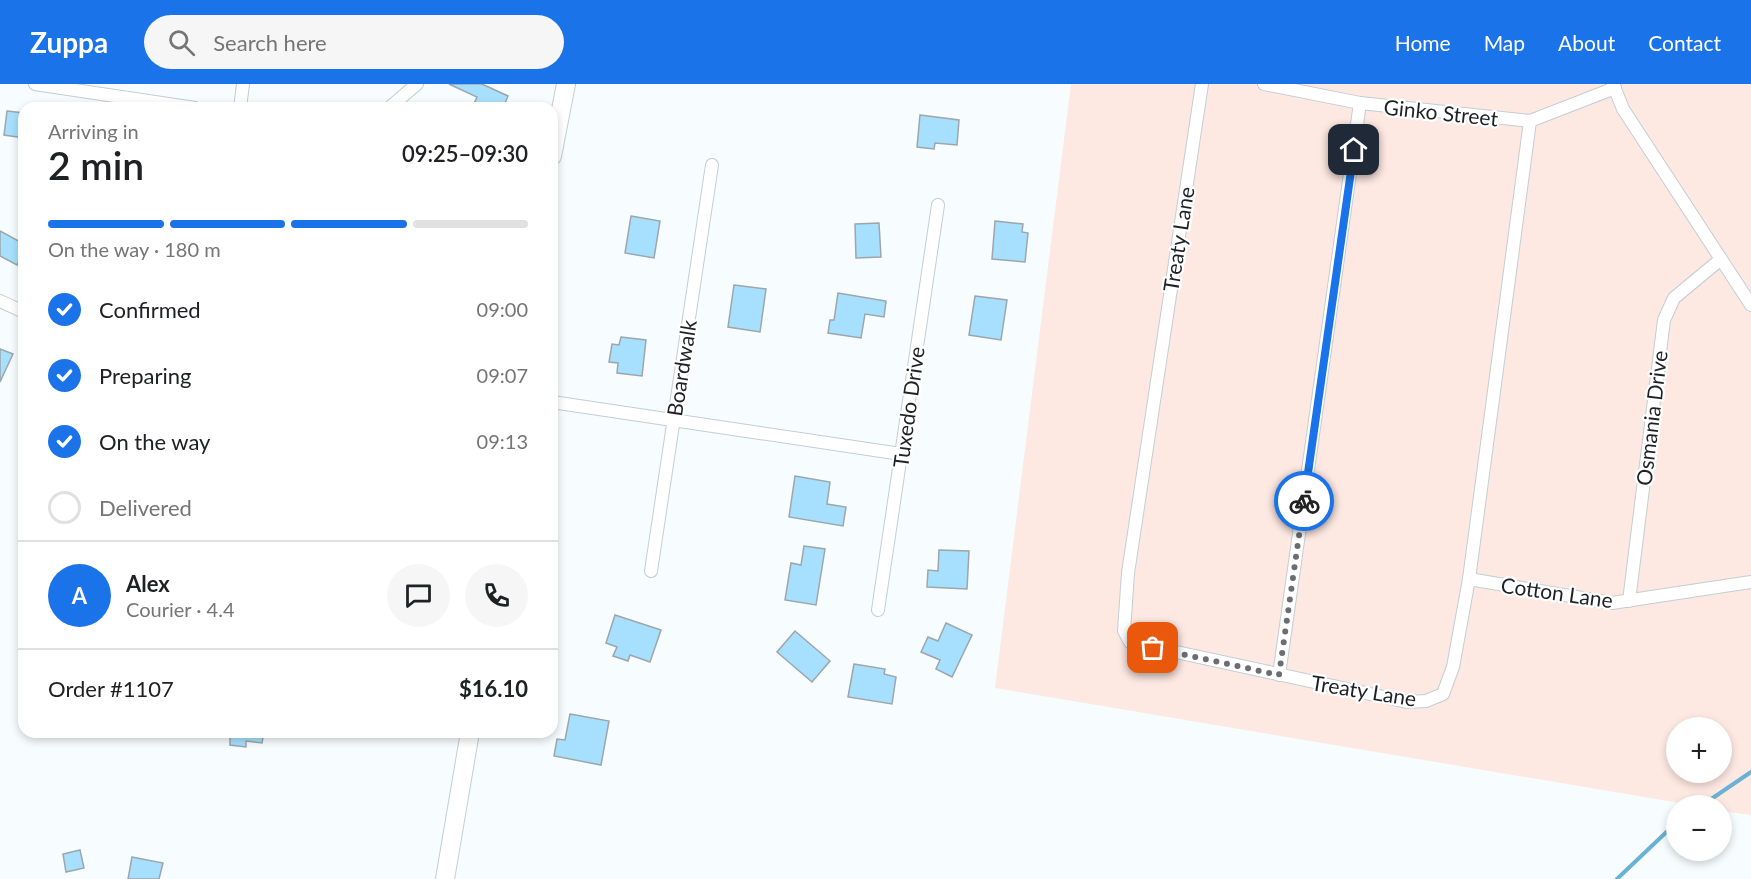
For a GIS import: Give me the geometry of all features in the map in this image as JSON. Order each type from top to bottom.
[{"type":"street","points":[[35,84],[155,102]]},
{"type":"street","points":[[241,102],[243,84]]},
{"type":"street","points":[[396,102],[417,84]]},
{"type":"street","points":[[558,125],[566,84]]},
{"type":"street","name":"Treaty Lane","points":[[1202,84],[1128,573],[1124,631],[1130,642],[1407,702],[1426,701],[1443,694],[1453,667],[1469,579],[1530,121]]},
{"type":"street","name":"Ginko Street","points":[[1264,84],[1360,103],[1530,121],[1614,86]]},
{"type":"street","points":[[1614,86],[1623,109],[1751,305]]},
{"type":"street","points":[[1279,675],[1360,103]]},
{"type":"street","name":"Boardwalk","points":[[651,571],[712,165]]},
{"type":"street","name":"Tuxedo Drive","points":[[878,610],[938,205]]},
{"type":"street","name":"Osmania Drive","points":[[1629,601],[1664,320],[1674,298],[1721,259]]},
{"type":"street","points":[[0,301],[18,309]]},
{"type":"street","points":[[558,403],[901,454]]},
{"type":"street","name":"Cotton Lane","points":[[1469,579],[1612,603],[1751,582]]},
{"type":"street","points":[[445,879],[469,738]]},
{"type":"shaded area","points":[[1071,84],[1751,84],[1751,815],[1732,812],[1732,795],[1666,795],[1666,801],[995,688]]},
{"type":"building","points":[[449,84],[482,84],[508,96],[506,102],[475,102],[477,97]]},
{"type":"building","points":[[7,111],[18,112],[18,137],[4,135]]},
{"type":"building","points":[[920,115],[959,120],[957,145],[935,143],[934,149],[917,147]]},
{"type":"building","points":[[631,216],[660,221],[654,258],[625,253]]},
{"type":"building","points":[[995,221],[1023,224],[1022,232],[1028,233],[1025,262],[992,259]]},
{"type":"building","points":[[879,223],[881,257],[856,258],[855,224]]},
{"type":"building","points":[[0,231],[18,241],[18,263],[17,265],[0,256]]},
{"type":"building","points":[[734,285],[766,289],[760,332],[728,327]]},
{"type":"building","points":[[838,293],[886,301],[884,317],[865,314],[861,338],[828,333],[830,320],[834,320]]},
{"type":"building","points":[[975,296],[1007,300],[1001,340],[969,335]]},
{"type":"building","points":[[621,337],[646,340],[642,376],[617,373],[618,363],[609,362],[612,344],[619,345]]},
{"type":"building","points":[[0,349],[13,354],[0,382]]},
{"type":"building","points":[[795,476],[830,482],[827,504],[846,507],[843,526],[789,517]]},
{"type":"building","points":[[804,546],[825,549],[816,605],[785,600],[791,563],[801,565]]},
{"type":"building","points":[[939,550],[969,551],[967,589],[927,587],[928,570],[938,571]]},
{"type":"building","points":[[615,615],[661,630],[650,662],[630,655],[628,661],[613,656],[617,647],[606,643]]},
{"type":"building","points":[[946,623],[972,635],[952,677],[936,669],[940,660],[921,652],[928,637],[938,641]]},
{"type":"building","points":[[795,631],[830,661],[812,682],[777,652]]},
{"type":"building","points":[[854,664],[885,669],[884,674],[896,677],[892,704],[848,697]]},
{"type":"building","points":[[570,714],[609,721],[601,765],[554,756],[557,739],[565,740]]},
{"type":"building","points":[[230,738],[263,738],[262,743],[246,741],[246,747],[230,745]]},
{"type":"building","points":[[80,850],[84,868],[66,872],[63,854]]},
{"type":"building","points":[[132,857],[163,863],[159,879],[128,879]]},
{"type":"waterway","points":[[1717,795],[1751,772]]},
{"type":"waterway","points":[[1617,879],[1666,832]]},
{"type":"way so far","points":[[1153,648],[1279,675],[1304,501]]},
{"type":"route","points":[[1304,501],[1354,150]]}]
